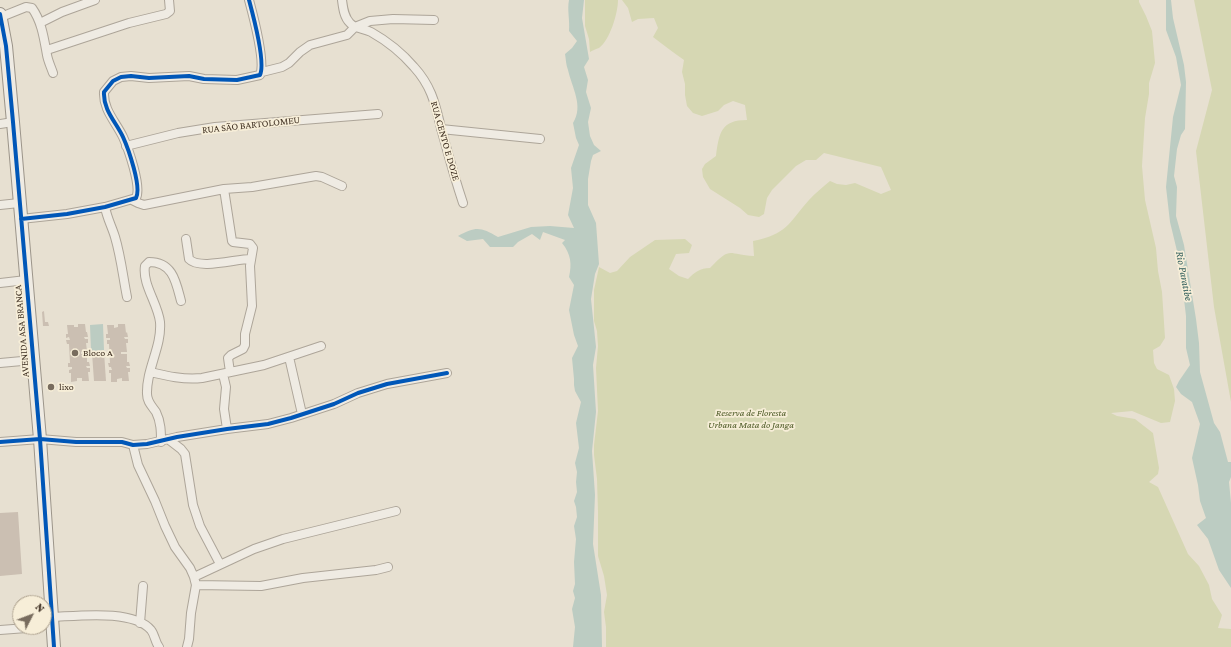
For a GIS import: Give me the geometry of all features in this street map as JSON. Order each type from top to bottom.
[{"type":"street","points":[[40,23],[62,12],[95,0]]},
{"type":"street","points":[[47,50],[129,23],[166,14],[170,11],[169,0]]},
{"type":"street","points":[[20,219],[66,214],[105,207],[136,198],[138,192],[135,175],[123,137],[105,105],[104,92],[113,81],[121,78],[195,77],[204,79],[237,80],[258,76],[262,70],[259,41],[249,0]]},
{"type":"street","points":[[342,0],[346,16],[354,27]]},
{"type":"street","points":[[0,15],[29,7],[34,10],[40,23],[53,73]]},
{"type":"street","name":"AVENIDA ASA BRANCA","points":[[0,15],[13,122],[20,219],[40,439],[48,595]]},
{"type":"street","points":[[262,70],[282,67],[310,45],[347,35],[354,27],[370,21],[400,19],[434,20]]},
{"type":"street","name":"RUA CENTO E DOZE","points":[[354,27],[370,32],[384,40],[414,66],[425,81],[436,106],[441,129],[463,204]]},
{"type":"street","name":"RUA SÃO BARTOLOMEU","points":[[126,146],[178,133],[216,127],[378,114]]},
{"type":"street","points":[[0,124],[13,122]]},
{"type":"street","points":[[441,129],[540,139]]},
{"type":"street","points":[[132,200],[144,204],[224,189],[252,187],[316,176],[322,177],[342,186]]},
{"type":"street","points":[[224,189],[232,241],[251,245],[253,248],[250,259],[252,306],[245,334],[244,348],[228,358],[224,409],[227,429]]},
{"type":"street","points":[[0,205],[19,203]]},
{"type":"street","points":[[105,207],[106,215],[115,235],[127,297]]},
{"type":"street","points":[[186,239],[189,259],[195,263],[214,263],[250,259]]},
{"type":"street","points":[[164,441],[156,413],[147,398],[148,378],[158,343],[160,322],[144,271],[145,266],[149,262],[161,264],[170,271],[174,278],[181,301]]},
{"type":"street","points":[[0,283],[26,280]]},
{"type":"street","points":[[150,372],[187,379],[202,378],[245,369],[289,357],[321,346]]},
{"type":"street","points":[[289,357],[302,414]]},
{"type":"street","points":[[0,363],[33,360]]},
{"type":"street","points":[[0,442],[40,439],[76,442],[122,442],[133,445],[147,444],[227,429],[268,424],[334,404],[358,393],[386,384],[447,373]]},
{"type":"street","points":[[164,441],[182,449],[185,454],[193,505],[200,526],[220,564]]},
{"type":"street","points":[[133,445],[138,465],[165,526],[175,547],[188,565],[195,581],[187,647]]},
{"type":"street","points":[[195,581],[220,564],[254,549],[283,539],[396,510]]},
{"type":"street","points":[[195,581],[261,586],[303,578],[376,570],[388,567]]},
{"type":"street","points":[[140,623],[143,586]]},
{"type":"street","points":[[52,623],[114,615],[126,617],[140,623],[150,630],[158,647]]},
{"type":"street","points":[[0,630],[12,629]]},
{"type":"street","name":"AVENIDA ASA BRANCA","points":[[52,635],[54,647]]},
{"type":"green space","points":[[585,0],[618,0],[617,12],[607,39],[599,48],[590,52],[589,39],[585,26]]},
{"type":"green space","name":"Reserva de Floresta Urbana Mata do Janga","points":[[622,0],[1139,0],[1152,31],[1155,63],[1149,83],[1142,166],[1145,200],[1156,248],[1162,292],[1165,338],[1160,346],[1153,350],[1154,363],[1157,369],[1169,375],[1174,389],[1175,401],[1170,422],[1161,423],[1132,411],[1111,413],[1117,416],[1135,419],[1153,433],[1159,468],[1158,474],[1149,482],[1158,487],[1188,554],[1199,566],[1209,585],[1212,599],[1222,615],[1218,628],[1231,629],[1231,647],[606,647],[604,612],[607,595],[604,576],[598,556],[597,479],[594,455],[598,411],[596,368],[598,346],[597,331],[594,321],[594,290],[599,267],[610,273],[617,271],[630,257],[655,240],[685,239],[692,245],[689,253],[676,254],[669,269],[679,276],[688,279],[698,271],[710,268],[726,254],[734,253],[754,256],[753,241],[773,235],[786,227],[811,197],[830,181],[837,184],[846,185],[855,183],[881,194],[891,190],[881,167],[824,153],[816,160],[806,160],[796,166],[772,190],[767,198],[764,214],[759,217],[748,215],[740,208],[710,189],[703,177],[702,169],[705,164],[716,156],[718,141],[723,129],[732,122],[747,120],[745,105],[733,101],[724,105],[718,111],[702,116],[693,113],[687,106],[685,95],[685,84],[682,72],[684,60],[653,37],[658,28],[654,18],[638,19],[632,22],[628,8]]},
{"type":"green space","points":[[1194,0],[1231,0],[1231,402],[1214,307],[1196,151],[1212,90]]},
{"type":"water","points":[[569,0],[584,0],[582,18],[589,59],[584,67],[588,80],[586,92],[591,108],[588,122],[590,136],[594,145],[601,151],[593,155],[591,161],[588,179],[588,205],[596,223],[599,264],[595,274],[591,299],[596,347],[593,365],[596,412],[592,451],[595,495],[593,544],[601,595],[602,647],[573,647],[575,627],[572,609],[575,598],[573,591],[575,584],[574,562],[576,539],[574,526],[577,517],[574,501],[577,492],[577,472],[575,463],[579,448],[576,423],[581,402],[575,391],[574,385],[572,358],[578,346],[574,335],[569,310],[574,285],[569,277],[569,255],[562,243],[565,240],[543,232],[540,240],[532,234],[518,242],[513,247],[490,247],[483,239],[467,241],[458,236],[474,229],[487,231],[498,237],[531,227],[550,226],[574,228],[568,215],[573,188],[571,168],[579,145],[573,123],[576,117],[577,104],[565,54],[577,41],[569,31]]},
{"type":"water","name":"Rio Paratibe","points":[[1166,0],[1171,0],[1173,18],[1184,65],[1186,82],[1185,129],[1181,135],[1177,149],[1174,176],[1177,187],[1176,216],[1184,245],[1196,319],[1200,372],[1214,423],[1220,432],[1228,462],[1231,462],[1231,477],[1229,482],[1231,503],[1231,588],[1219,570],[1208,539],[1197,525],[1206,518],[1200,501],[1192,458],[1200,424],[1192,402],[1181,394],[1176,387],[1190,365],[1186,348],[1186,316],[1183,291],[1177,251],[1170,222],[1166,187],[1173,117],[1181,85],[1176,57],[1166,30]]},
{"type":"water","points":[[103,324],[104,350],[91,351],[90,325]]},
{"type":"building","points":[[44,311],[45,322],[48,322],[49,326],[43,326],[42,312]]},
{"type":"building","name":"Bloco A","points":[[78,324],[85,324],[88,337],[84,337],[85,339],[88,339],[88,343],[86,343],[87,351],[81,352],[81,354],[87,353],[87,362],[89,362],[90,366],[86,366],[87,368],[90,368],[90,372],[88,372],[89,381],[82,381],[82,378],[77,378],[77,381],[71,382],[71,373],[69,373],[69,370],[72,369],[72,367],[68,367],[68,363],[70,363],[69,344],[67,344],[66,340],[70,340],[69,337],[66,338],[66,334],[68,334],[67,325],[74,325],[74,327],[78,327]]},
{"type":"building","points":[[118,324],[125,324],[128,337],[124,337],[125,339],[128,339],[128,343],[126,343],[127,352],[121,352],[121,354],[127,354],[127,362],[129,362],[130,366],[126,366],[127,368],[130,368],[130,372],[128,372],[129,381],[122,381],[122,378],[117,379],[117,382],[111,382],[111,373],[109,373],[109,370],[112,370],[108,363],[110,363],[109,344],[107,344],[107,340],[110,340],[110,338],[106,338],[106,334],[108,334],[107,325],[114,325],[114,328],[118,327]]},
{"type":"building","points":[[104,352],[106,381],[94,381],[92,353]]},
{"type":"building","name":"lixo","points":[[47,385],[55,385],[55,389],[47,389]]},
{"type":"building","points":[[18,512],[22,574],[0,576],[0,513]]},
{"type":"cycle path","points":[[21,219],[67,214],[105,207],[136,198],[137,185],[131,158],[123,137],[108,110],[104,98],[104,92],[113,81],[121,77],[131,76],[149,78],[189,76],[204,79],[237,80],[260,75],[260,50],[249,0]]},
{"type":"cycle path","points":[[0,14],[6,46],[13,122],[40,439],[54,647]]},
{"type":"cycle path","points":[[0,442],[40,439],[76,442],[122,442],[133,445],[147,444],[177,437],[268,424],[334,404],[358,393],[387,384],[447,373]]},
{"type":"place","name":"Bloco A","points":[[75,353]]},
{"type":"place","name":"lixo","points":[[51,387]]}]
